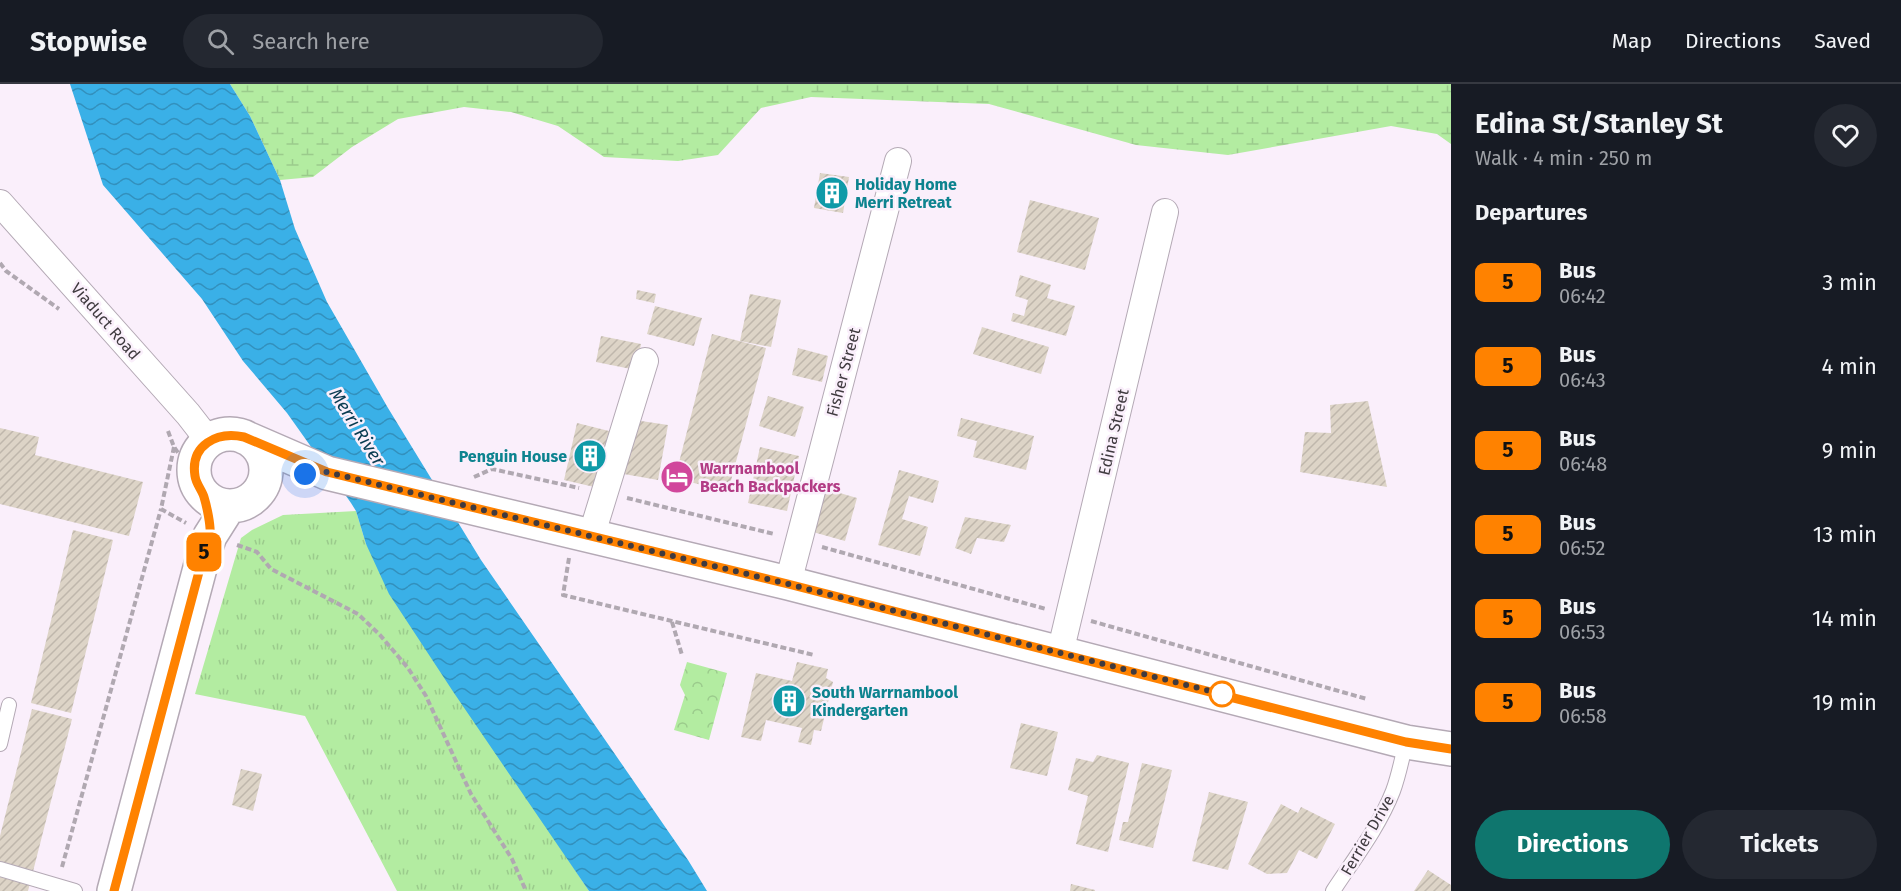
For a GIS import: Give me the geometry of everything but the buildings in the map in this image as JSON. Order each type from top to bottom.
[{"type":"street","name":"Fisher Street","points":[[788,584],[898,161]]},
{"type":"street","name":"Edina Street","points":[[1060,653],[1165,212]]},
{"type":"street","name":"Viaduct Road","points":[[3,217],[188,414],[209,441]]},
{"type":"street","points":[[583,535],[605,493],[645,361]]},
{"type":"street","points":[[221,493],[194,467],[197,457],[209,441],[232,434],[327,472],[466,493],[583,535],[788,584],[1406,742],[1451,749]]},
{"type":"street","points":[[221,493],[263,485],[266,462],[254,443],[244,437]]},
{"type":"street","points":[[221,493],[268,486],[290,477],[327,472]]},
{"type":"street","points":[[114,891],[221,493]]},
{"type":"lane","points":[[0,744],[9,705]]},
{"type":"lane","name":"Ferrier Drive","points":[[1333,891],[1388,802],[1394,789],[1406,742]]},
{"type":"lane","points":[[0,869],[75,891]]},
{"type":"path","points":[[57,886],[161,509],[174,447],[221,493]]},
{"type":"path","points":[[466,493],[492,469],[605,493],[799,540],[1369,700]]},
{"type":"path","points":[[161,509],[210,536],[257,552],[271,569],[358,614],[381,635],[408,668],[426,696],[471,794],[512,859],[526,891]]},
{"type":"path","points":[[583,535],[563,595],[814,655]]},
{"type":"path","points":[[672,621],[682,655]]},
{"type":"green space","points":[[230,84],[1451,84],[1451,144],[1437,134],[1391,126],[1228,155],[1136,145],[989,104],[811,97],[761,108],[718,155],[678,161],[604,157],[558,126],[511,112],[464,107],[398,119],[352,147],[313,177],[280,180],[250,116]]},
{"type":"green space","points":[[356,511],[366,544],[589,891],[397,891],[305,716],[195,694],[241,538],[283,515]]},
{"type":"green space","points":[[687,662],[727,673],[709,740],[674,730],[685,695],[680,685]]},
{"type":"water","name":"Merri River","points":[[70,84],[230,84],[250,116],[280,180],[295,229],[327,302],[388,408],[481,560],[707,891],[589,891],[389,594],[366,544],[356,511],[351,503],[287,413],[243,361],[202,299],[103,185]]},
{"type":"bus line","name":"5","points":[[114,891],[210,536],[204,495],[198,486],[194,467],[202,448],[209,441],[232,434],[327,472],[484,512],[788,584],[1406,742],[1451,749]]},
{"type":"place","name":"Holiday Home Merri Retreat","points":[[832,193]]},
{"type":"place","name":"Penguin House","points":[[590,456]]},
{"type":"place","name":"Warrnambool Beach Backpackers","points":[[677,477]]},
{"type":"place","name":"South Warrnambool Kindergarten","points":[[789,701]]},
{"type":"route","points":[[305,474],[327,472],[484,512],[788,584],[1222,694]]}]
